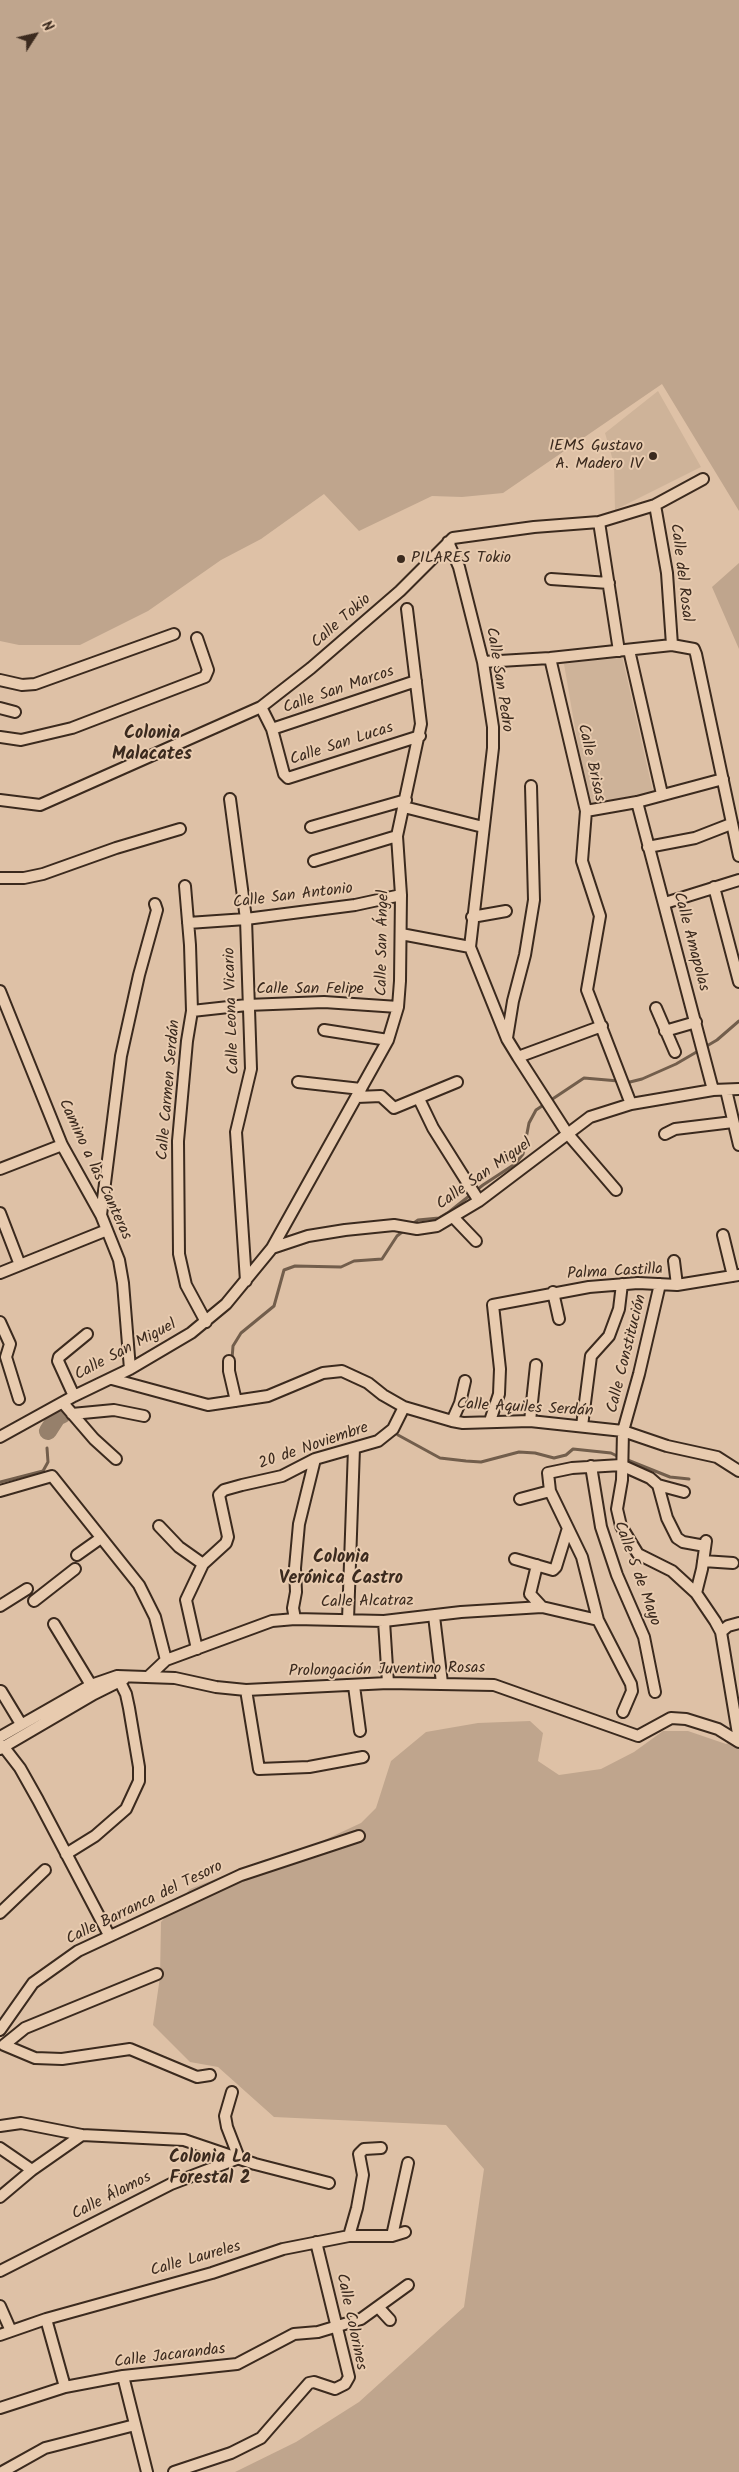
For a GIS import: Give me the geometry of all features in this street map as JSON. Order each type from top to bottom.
[{"type":"street","name":"Calle Tokio","points":[[0,800],[40,804],[261,707],[311,668],[393,597],[453,538],[464,535],[598,522],[655,505],[703,480]]},
{"type":"street","name":"Calle del Rosal","points":[[655,505],[667,573],[672,645]]},
{"type":"street","points":[[598,522],[624,650],[662,794]]},
{"type":"street","name":"Calle San Pedro","points":[[448,542],[459,567],[483,662],[493,726],[493,748],[470,947],[507,1038],[518,1057],[567,1134],[616,1190]]},
{"type":"street","points":[[550,579],[610,583]]},
{"type":"street","name":"Calle San Ángel","points":[[272,1248],[388,1040],[398,1007],[401,895],[397,836],[420,736],[421,724],[407,609]]},
{"type":"street","points":[[0,680],[22,685],[35,684],[174,634]]},
{"type":"street","points":[[0,737],[21,740],[72,728],[208,674],[197,638]]},
{"type":"street","points":[[483,662],[550,658],[672,645],[694,649],[739,856]]},
{"type":"street","name":"Calle Brisas","points":[[550,658],[586,811],[582,861],[600,916],[587,990],[630,1104]]},
{"type":"street","name":"Calle San Marcos","points":[[272,730],[416,680]]},
{"type":"street","name":"Calle San Lucas","points":[[261,707],[272,730],[284,774],[288,778],[420,736]]},
{"type":"street","points":[[0,708],[15,712]]},
{"type":"street","points":[[586,811],[637,802],[723,779]]},
{"type":"street","points":[[507,1038],[512,1001],[525,954],[534,900],[531,786]]},
{"type":"street","name":"Calle Leona Vicario","points":[[230,800],[246,919],[247,1005],[251,1069],[236,1132],[246,1282]]},
{"type":"street","name":"Calle Amapolas","points":[[637,802],[713,1090]]},
{"type":"street","points":[[311,827],[405,804],[483,827]]},
{"type":"street","points":[[648,847],[695,838],[731,824]]},
{"type":"street","points":[[0,878],[24,878],[43,874],[116,848],[180,829]]},
{"type":"street","points":[[314,862],[397,836]]},
{"type":"street","points":[[665,903],[739,880]]},
{"type":"street","name":"Calle Carmen Serdán","points":[[185,886],[192,1011],[187,1041],[178,1140],[179,1254],[186,1285],[206,1322]]},
{"type":"street","points":[[714,887],[739,982]]},
{"type":"street","name":"Calle San Antonio","points":[[188,923],[246,919],[356,905],[401,895]]},
{"type":"street","points":[[100,1215],[122,1056],[139,975],[158,907],[155,904]]},
{"type":"street","points":[[472,917],[506,911]]},
{"type":"street","points":[[401,934],[470,947]]},
{"type":"street","name":"Camino a las Canteras","points":[[0,991],[62,1144],[100,1215],[119,1260],[123,1284],[130,1369]]},
{"type":"street","name":"Calle San Felipe","points":[[192,1011],[247,1005],[324,1002],[398,1007]]},
{"type":"street","points":[[656,1008],[676,1052]]},
{"type":"street","points":[[665,1031],[696,1022]]},
{"type":"street","points":[[518,1057],[602,1026]]},
{"type":"street","points":[[324,1030],[388,1040]]},
{"type":"street","points":[[298,1082],[381,1096],[394,1108],[457,1082]]},
{"type":"street","name":"Calle San Miguel","points":[[0,1436],[74,1396],[112,1379],[206,1322],[246,1282],[272,1248],[321,1234],[437,1226],[454,1218],[590,1117],[630,1104],[713,1090],[739,1090]]},
{"type":"street","points":[[726,1090],[739,1145]]},
{"type":"street","points":[[419,1099],[433,1128],[478,1200]]},
{"type":"street","points":[[665,1134],[675,1129],[733,1122]]},
{"type":"street","points":[[0,1169],[62,1144]]},
{"type":"street","points":[[0,1213],[20,1265]]},
{"type":"street","points":[[454,1218],[476,1241]]},
{"type":"street","points":[[0,1273],[107,1230]]},
{"type":"street","points":[[723,1235],[736,1276]]},
{"type":"street","points":[[674,1261],[677,1285]]},
{"type":"street","name":"Palma Castilla","points":[[490,1421],[499,1394],[500,1369],[493,1305],[553,1292],[622,1284],[677,1285],[736,1276]]},
{"type":"street","points":[[582,1426],[591,1356],[610,1336],[619,1309],[622,1284]]},
{"type":"street","name":"Calle Constitución","points":[[660,1284],[639,1374],[623,1431],[622,1480],[617,1509],[621,1526],[638,1554],[672,1571],[696,1593],[721,1632]]},
{"type":"street","points":[[553,1292],[558,1318]]},
{"type":"street","points":[[0,1322],[10,1344],[3,1358],[19,1399]]},
{"type":"street","points":[[74,1396],[58,1362],[59,1357],[87,1334]]},
{"type":"street","points":[[229,1361],[231,1387],[236,1401]]},
{"type":"street","points":[[530,1421],[536,1365]]},
{"type":"street","name":"Calle Aquiles Serdán","points":[[112,1379],[200,1404],[268,1396],[333,1370],[342,1371],[368,1383],[404,1408],[452,1421],[530,1421],[623,1431],[667,1446],[718,1457],[739,1471]]},
{"type":"street","points":[[452,1421],[460,1404],[464,1381]]},
{"type":"street","points":[[63,1403],[94,1439],[116,1459]]},
{"type":"street","name":"20 de Noviembre","points":[[203,1564],[226,1543],[228,1537],[219,1495],[224,1490],[282,1476],[315,1458],[378,1441],[387,1436],[404,1408]]},
{"type":"street","points":[[72,1414],[114,1410],[144,1416]]},
{"type":"street","points":[[348,1620],[352,1558],[354,1448]]},
{"type":"street","points":[[295,1619],[293,1608],[296,1592],[295,1568],[299,1524],[315,1458]]},
{"type":"street","points":[[623,1712],[632,1691],[631,1684],[598,1620],[582,1557],[550,1491],[548,1473],[590,1466],[621,1465],[650,1478],[658,1485],[684,1492]]},
{"type":"street","name":"Calle 5 de Mayo","points":[[590,1466],[601,1527],[617,1574],[644,1637],[656,1692]]},
{"type":"street","points":[[0,1491],[52,1476],[139,1585],[155,1617],[166,1660]]},
{"type":"street","points":[[658,1485],[667,1518],[677,1538],[683,1542],[705,1543],[696,1593]]},
{"type":"street","points":[[520,1499],[550,1491]]},
{"type":"street","points":[[159,1526],[179,1547],[203,1564],[186,1600],[197,1649]]},
{"type":"street","points":[[515,1559],[548,1569],[556,1567],[568,1528]]},
{"type":"street","points":[[76,1555],[101,1538]]},
{"type":"street","points":[[703,1561],[733,1563]]},
{"type":"street","points":[[537,1565],[530,1594],[542,1607]]},
{"type":"street","points":[[34,1601],[75,1569]]},
{"type":"street","points":[[0,1606],[27,1589]]},
{"type":"street","name":"Calle Alcatraz","points":[[148,1677],[166,1660],[272,1621],[295,1619],[384,1621],[461,1612],[542,1607],[598,1620]]},
{"type":"street","points":[[434,1616],[442,1683]]},
{"type":"street","points":[[384,1621],[388,1683]]},
{"type":"street","points":[[739,1623],[728,1626],[721,1632],[739,1741]]},
{"type":"street","points":[[54,1624],[91,1685]]},
{"type":"street","name":"Prolongación Juventino Rosas","points":[[1,1744],[21,1724],[91,1685],[121,1678],[148,1677],[175,1678],[216,1687],[246,1690],[388,1683],[494,1685],[638,1736],[647,1733],[666,1720],[686,1719],[718,1729],[739,1741]]},
{"type":"street","points":[[66,1854],[95,1836],[126,1809],[140,1775],[129,1708],[121,1678]]},
{"type":"street","name":"Prolongación Juventino Rosas","points":[[1,1744],[30,1730],[121,1678]]},
{"type":"street","points":[[354,1686],[360,1731]]},
{"type":"street","points":[[246,1690],[259,1769],[310,1767],[363,1757]]},
{"type":"street","points":[[1,1691],[21,1724]]},
{"type":"street","points":[[1,1744],[20,1768],[34,1792],[109,1936]]},
{"type":"street","name":"Calle Barranca del Tesoro","points":[[0,2030],[33,1984],[45,1973],[78,1951],[241,1875],[359,1836]]},
{"type":"street","points":[[0,1913],[45,1870]]},
{"type":"street","points":[[1,2045],[25,2028],[156,1974]]},
{"type":"street","points":[[1,2045],[35,2058],[62,2059],[130,2049],[197,2076],[210,2075]]},
{"type":"street","points":[[232,2092],[225,2116],[227,2128],[239,2158]]},
{"type":"street","points":[[0,2126],[21,2123],[39,2125],[82,2136],[184,2140],[239,2158],[329,2183]]},
{"type":"street","points":[[0,2197],[32,2170],[82,2136]]},
{"type":"street","points":[[0,2148],[32,2170]]},
{"type":"street","points":[[349,2236],[357,2208],[363,2175],[359,2154],[361,2151],[381,2148]]},
{"type":"street","name":"Calle Álamos","points":[[0,2271],[171,2184],[239,2158]]},
{"type":"street","points":[[392,2236],[408,2163]]},
{"type":"street","name":"Calle Laureles","points":[[0,2335],[46,2319],[212,2273],[283,2249],[349,2236],[392,2236],[405,2232]]},
{"type":"street","name":"Calle Colorines","points":[[174,2472],[231,2454],[261,2438],[309,2383],[314,2382],[335,2389],[341,2388],[349,2376],[338,2324],[316,2242]]},
{"type":"street","name":"Calle Jacarandas","points":[[0,2408],[65,2387],[123,2376],[237,2364],[285,2337],[294,2334],[318,2332],[338,2324],[361,2319],[379,2308],[408,2285]]},
{"type":"street","points":[[0,2306],[11,2331]]},
{"type":"street","points":[[379,2308],[390,2320]]},
{"type":"street","points":[[46,2319],[65,2387]]},
{"type":"street","points":[[123,2376],[147,2472]]},
{"type":"street","points":[[2,2472],[45,2448],[135,2425]]},
{"type":"shaded area","points":[[0,0],[739,0],[739,511],[662,384],[503,493],[462,497],[432,496],[359,531],[324,494],[261,539],[221,560],[148,611],[80,645],[19,645],[0,641]]},
{"type":"shaded area","name":"IEMS Gustavo A. Madero IV","points":[[658,391],[701,467],[615,510],[614,464],[605,433]]},
{"type":"shaded area","points":[[739,563],[739,649],[712,587]]},
{"type":"shaded area","points":[[622,656],[653,792],[588,804],[564,664]]},
{"type":"shaded area","points":[[530,1721],[543,1733],[538,1761],[559,1775],[601,1769],[634,1752],[663,1731],[688,1731],[726,1744],[739,1738],[739,2472],[235,2472],[296,2442],[359,2402],[464,2307],[484,2169],[446,2125],[274,2117],[218,2067],[190,2062],[153,2025],[160,1977],[161,1922],[190,1889],[267,1859],[273,1864],[361,1823],[376,1808],[391,1761],[426,1732],[478,1723]]},
{"type":"waterway","points":[[411,1225],[418,1220],[439,1218],[515,1164],[523,1154],[529,1123],[536,1110],[584,1078],[630,1082],[642,1079],[676,1064],[717,1040],[739,1021]]},
{"type":"waterway","points":[[232,1359],[233,1346],[241,1333],[274,1306],[284,1270],[295,1266],[341,1267],[354,1261],[382,1259],[397,1236],[406,1229]]},
{"type":"waterway","points":[[48,1431],[57,1417],[63,1414]]},
{"type":"waterway","points":[[398,1435],[440,1458],[466,1461],[481,1462],[519,1452],[535,1453],[554,1458],[566,1455],[573,1449],[611,1453],[619,1457]]},
{"type":"waterway","points":[[0,1482],[43,1471],[48,1462],[47,1448]]},
{"type":"waterway","points":[[625,1459],[670,1477],[689,1479]]},
{"type":"place","name":"IEMS Gustavo A. Madero IV","points":[[653,456]]},
{"type":"place","name":"PILARES Tokio","points":[[401,559]]},
{"type":"district","name":"Colonia Malacates","points":[[152,745]]},
{"type":"district","name":"Colonia Verónica Castro","points":[[341,1569]]},
{"type":"district","name":"Colonia La Forestal 2","points":[[210,2169]]}]
